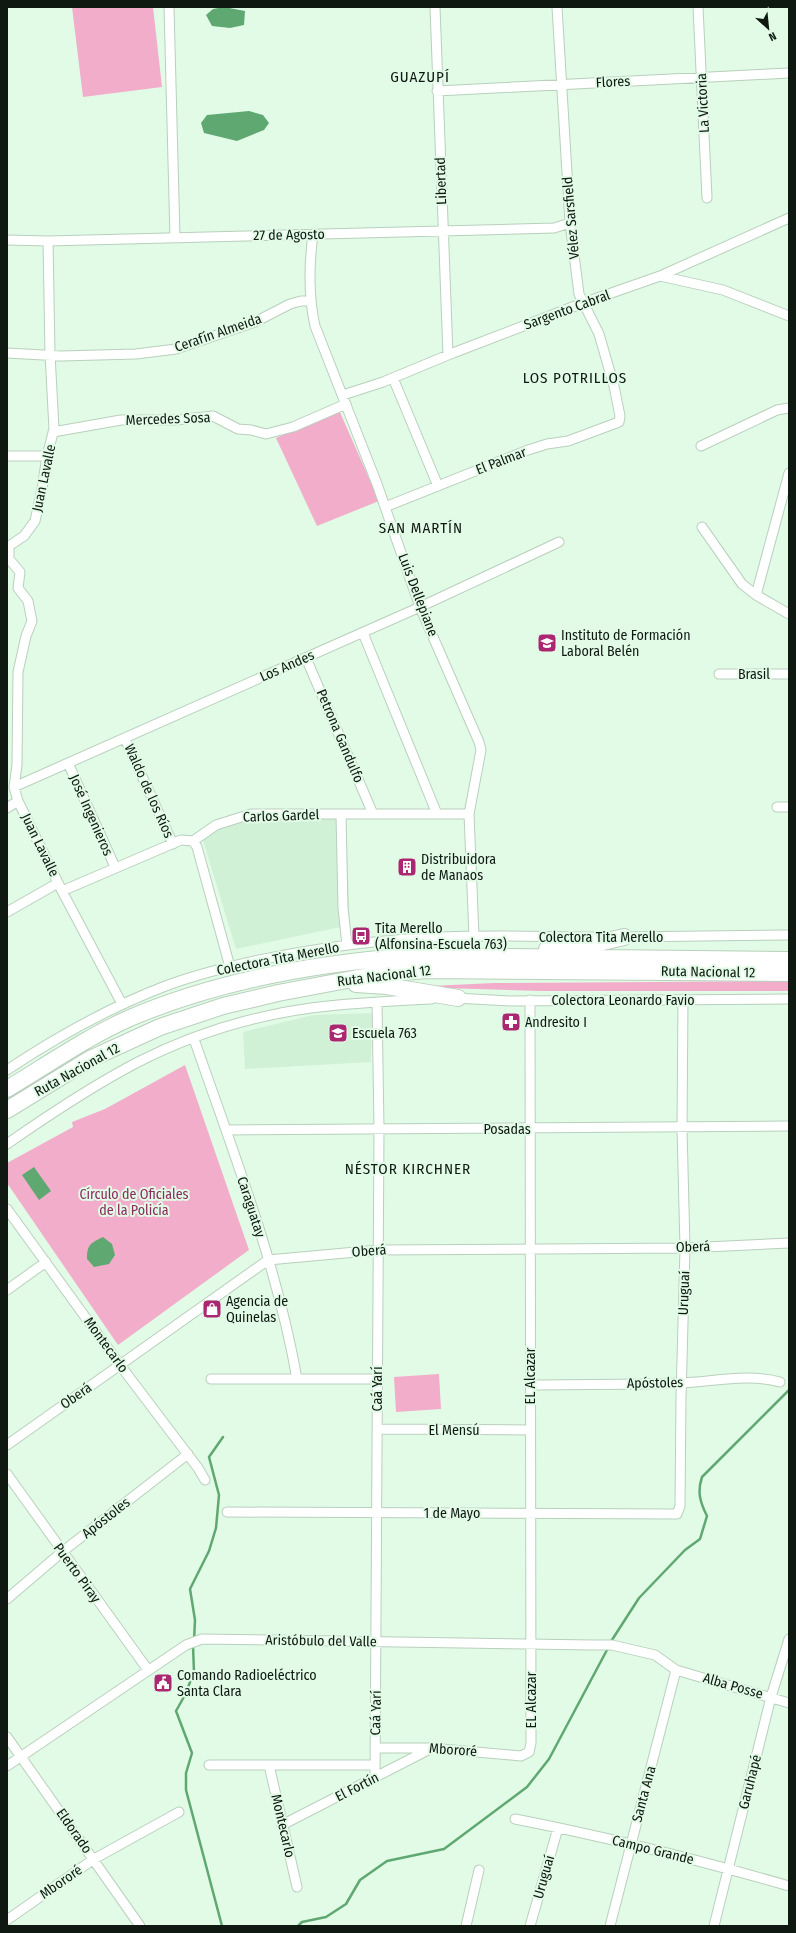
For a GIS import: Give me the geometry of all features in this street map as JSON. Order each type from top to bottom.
[{"type":"highway","points":[[472,958],[590,945],[624,937]]},
{"type":"highway","name":"Ruta Nacional 12","points":[[7,1089],[79,1044],[130,1018],[216,988],[276,974],[375,959],[413,956],[472,958],[789,960]]},
{"type":"highway","name":"Ruta Nacional 12","points":[[7,1110],[90,1059],[160,1027],[223,1006],[327,983],[379,974],[427,970],[789,973]]},
{"type":"highway","points":[[327,983],[388,986],[458,998]]},
{"type":"street","points":[[170,7],[175,238]]},
{"type":"street","name":"Libertad","points":[[435,7],[448,355]]},
{"type":"street","name":"Vélez Sarsfield","points":[[557,7],[560,84],[570,223],[579,294],[594,321],[607,359],[620,416],[619,422]]},
{"type":"street","name":"La Victoria","points":[[698,7],[707,198]]},
{"type":"street","name":"Flores","points":[[437,91],[789,73]]},
{"type":"street","name":"Sargento Cabral","points":[[344,400],[448,355],[583,303],[660,276],[789,218]]},
{"type":"street","name":"27 de Agosto","points":[[7,240],[48,241],[443,232],[554,228],[570,223]]},
{"type":"street","name":"Luis Dellepiane","points":[[312,234],[309,264],[311,301],[315,326],[385,507],[420,607],[481,750],[469,814],[474,937]]},
{"type":"street","name":"Juan Lavalle","points":[[48,241],[50,354],[55,417],[35,521],[24,536],[8,546],[9,559],[20,572],[18,588],[28,601],[32,621],[26,636],[18,672],[17,765],[14,787],[18,800],[60,887],[122,1004]]},
{"type":"street","points":[[660,276],[723,290],[789,316]]},
{"type":"street","name":"Cerafín Almeida","points":[[7,352],[62,356],[136,354],[176,349],[255,322],[290,304],[301,301],[311,301]]},
{"type":"street","points":[[393,378],[438,486]]},
{"type":"street","name":"Mercedes Sosa","points":[[53,432],[121,420],[175,420],[213,416],[238,429],[251,430],[266,434],[293,426],[344,400]]},
{"type":"street","points":[[701,446],[777,410],[789,408]]},
{"type":"street","name":"El Palmar","points":[[385,507],[528,450],[547,444],[568,441],[619,422]]},
{"type":"street","points":[[7,456],[47,456]]},
{"type":"street","points":[[756,595],[785,498],[789,473]]},
{"type":"street","points":[[702,527],[730,570],[742,584],[756,595],[789,614]]},
{"type":"street","name":"Los Andes","points":[[14,787],[420,607],[559,542]]},
{"type":"street","points":[[362,633],[438,814]]},
{"type":"street","name":"Petrona Gandulfo","points":[[306,658],[373,814]]},
{"type":"street","name":"Brasil","points":[[719,674],[789,674]]},
{"type":"street","name":"Waldo de los Ríos","points":[[126,738],[173,844]]},
{"type":"street","name":"José Ingenieros","points":[[68,763],[115,867]]},
{"type":"street","points":[[7,808],[18,800]]},
{"type":"street","points":[[777,807],[789,806]]},
{"type":"street","name":"Carlos Gardel","points":[[7,912],[60,887],[115,867],[181,840],[193,841],[216,825],[251,814],[469,814]]},
{"type":"street","points":[[341,814],[343,908],[347,945]]},
{"type":"street","points":[[193,841],[197,847],[230,967]]},
{"type":"street","name":"Colectora Tita Merello","points":[[7,1070],[62,1034],[122,1004],[165,986],[230,967],[299,952],[347,945],[423,938],[789,935]]},
{"type":"street","name":"Colectora Leonardo Favio","points":[[377,1002],[458,998],[510,1001],[789,999]]},
{"type":"street","name":"Uruguaí","points":[[677,1514],[680,1506],[681,1383],[685,1248],[682,1128],[683,999]]},
{"type":"street","name":"EL Alcazar","points":[[529,1752],[531,1743],[531,1385],[529,1249],[530,1000]]},
{"type":"street","points":[[7,1144],[74,1098],[139,1062],[194,1038],[238,1024],[305,1009],[377,1002]]},
{"type":"street","name":"Caá Yarí","points":[[375,1777],[379,1129],[377,1002]]},
{"type":"street","name":"Caraguatay","points":[[194,1038],[226,1130],[268,1260],[288,1329],[297,1379]]},
{"type":"street","name":"Posadas","points":[[226,1130],[682,1128],[789,1126]]},
{"type":"street","name":"Montecarlo","points":[[7,1209],[120,1365],[188,1454],[205,1480]]},
{"type":"street","name":"Oberá","points":[[7,1445],[268,1260],[378,1250],[685,1248],[789,1243]]},
{"type":"street","points":[[7,1290],[46,1262]]},
{"type":"street","points":[[211,1379],[378,1379]]},
{"type":"street","name":"Apóstoles","points":[[531,1385],[681,1383],[717,1379],[770,1379],[780,1382]]},
{"type":"street","name":"El Mensú","points":[[377,1429],[530,1430]]},
{"type":"street","name":"Apóstoles","points":[[7,1599],[62,1552],[188,1454]]},
{"type":"street","name":"Puerto Piray","points":[[7,1474],[148,1670]]},
{"type":"street","name":"1 de Mayo","points":[[227,1512],[677,1514]]},
{"type":"street","name":"Aristóbulo del Valle","points":[[7,1766],[186,1645],[202,1639],[612,1646],[655,1655],[673,1668]]},
{"type":"street","name":"Garuhapé","points":[[714,1926],[771,1697],[789,1639]]},
{"type":"street","name":"Alba Posse","points":[[673,1668],[789,1703]]},
{"type":"street","name":"Santa Ana","points":[[610,1926],[673,1668]]},
{"type":"street","name":"Eldorado","points":[[7,1737],[22,1756],[140,1926]]},
{"type":"street","name":"Mbororé","points":[[375,1748],[431,1748],[521,1756],[529,1752]]},
{"type":"street","name":"El Fortín","points":[[282,1825],[431,1748]]},
{"type":"street","points":[[209,1765],[375,1765]]},
{"type":"street","name":"Montecarlo","points":[[269,1765],[297,1887]]},
{"type":"street","name":"Mbororé","points":[[7,1920],[94,1859],[178,1812]]},
{"type":"street","name":"Campo Grande","points":[[515,1819],[631,1844],[728,1868],[789,1886]]},
{"type":"street","name":"Uruguaí","points":[[530,1926],[558,1828]]},
{"type":"street","points":[[466,1926],[479,1870]]},
{"type":"shaded area","points":[[224,7],[245,11],[244,25],[230,28],[212,26],[206,15],[213,9]]},
{"type":"shaded area","points":[[249,111],[263,115],[269,123],[264,130],[237,141],[204,133],[201,123],[207,115]]},
{"type":"shaded area","points":[[346,817],[350,925],[236,949],[201,834],[247,819]]},
{"type":"shaded area","points":[[372,1013],[371,1062],[245,1069],[243,1032],[313,1015]]},
{"type":"shaded area","points":[[34,1167],[51,1191],[39,1200],[22,1175]]},
{"type":"shaded area","points":[[103,1237],[112,1244],[115,1255],[109,1264],[94,1267],[87,1259],[88,1250],[90,1245]]},
{"type":"green space","points":[[72,7],[153,7],[162,87],[83,97]]},
{"type":"green space","points":[[339,410],[379,501],[317,526],[276,438]]},
{"type":"green space","points":[[789,981],[789,991],[541,991],[410,987],[494,983]]},
{"type":"green space","name":"Círculo de Oficiales de la Policía","points":[[185,1065],[249,1250],[118,1345],[7,1183],[7,1163],[73,1127],[72,1122],[105,1109]]},
{"type":"green space","points":[[439,1374],[441,1409],[396,1412],[394,1377]]},
{"type":"waterway","points":[[610,1643],[639,1598],[685,1550],[700,1539],[707,1516],[700,1497],[700,1482],[702,1477],[789,1390]]},
{"type":"waterway","points":[[194,1641],[195,1620],[190,1589],[209,1551],[216,1528],[219,1495],[209,1457],[223,1437]]},
{"type":"waterway","points":[[193,1646],[194,1672],[185,1695],[176,1711],[192,1753],[186,1773],[186,1790],[222,1926]]},
{"type":"waterway","points":[[298,1926],[302,1922],[326,1917],[346,1904],[360,1880],[387,1861],[444,1849],[527,1787],[549,1759],[608,1648]]},
{"type":"place","name":"Instituto de Formación Laboral Belén","points":[[547,643]]},
{"type":"place","name":"Distribuidora de Manaos","points":[[407,867]]},
{"type":"place","name":"Tita Merello (Alfonsina-Escuela 763)","points":[[361,936]]},
{"type":"place","name":"Andresito I","points":[[511,1022]]},
{"type":"place","name":"Escuela 763","points":[[338,1033]]},
{"type":"place","name":"Agencia de Quinelas","points":[[212,1309]]},
{"type":"place","name":"Comando Radioeléctrico Santa Clara","points":[[163,1683]]},
{"type":"district","name":"GUAZUPÍ","points":[[420,77]]},
{"type":"district","name":"LOS POTRILLOS","points":[[575,378]]},
{"type":"district","name":"SAN MARTÍN","points":[[421,528]]},
{"type":"district","name":"NÉSTOR KIRCHNER","points":[[408,1169]]}]
